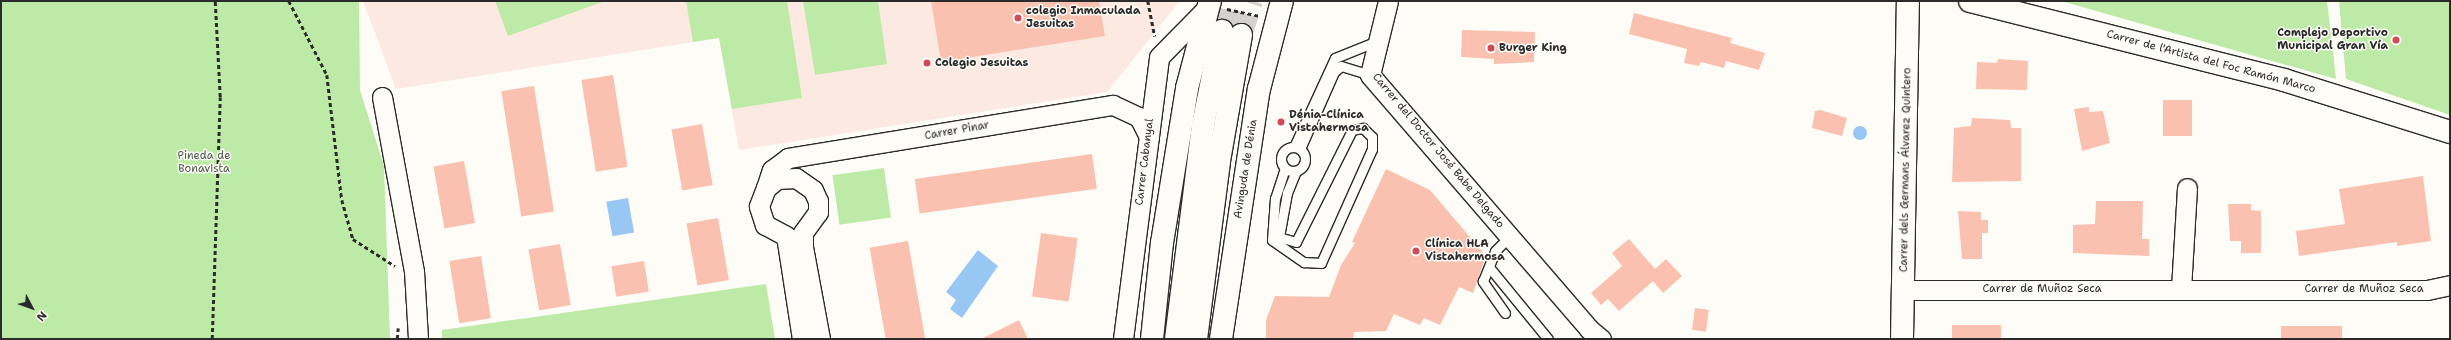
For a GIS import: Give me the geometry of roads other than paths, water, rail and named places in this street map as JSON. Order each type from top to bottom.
[{"type":"main road","name":"Carrer dels Germans Álvarez Quintero","points":[[1902,339],[1908,1]]},
{"type":"main road","name":"Carrer de l'Artista del Foc Ramón Marco","points":[[1979,2],[2284,80],[2450,132]]},
{"type":"main road","points":[[1152,339],[1162,243],[1187,88],[1209,3]]},
{"type":"main road","name":"Avinguda de Dénia","points":[[1221,339],[1273,5]]},
{"type":"main road","points":[[1176,339],[1203,126],[1231,33],[1219,161],[1196,339]]},
{"type":"street","name":"Carrer del Doctor José Babe Delgado","points":[[1388,1],[1377,41],[1370,75],[1589,329],[1602,339]]},
{"type":"street","name":"Carrer Cabanyal","points":[[1123,339],[1159,57],[1209,3]]},
{"type":"street","points":[[382,97],[414,271],[418,339]]},
{"type":"street","name":"Carrer Pinar","points":[[802,339],[786,236],[765,225],[759,206],[772,170],[788,158],[1114,105],[1139,117],[1149,137]]},
{"type":"street","points":[[766,188],[777,179],[796,178],[813,190],[818,201],[818,212],[803,232],[803,247],[820,339]]},
{"type":"street","points":[[2181,289],[2187,188]]},
{"type":"street","name":"Carrer de Muñoz Seca","points":[[1904,290],[2427,290],[2450,285]]},
{"type":"lane","points":[[1297,148],[1335,58],[1377,41]]},
{"type":"lane","points":[[1297,148],[1334,72],[1341,66],[1370,75]]},
{"type":"lane","points":[[1363,128],[1372,137],[1372,150],[1321,263],[1304,262],[1272,240],[1275,198],[1285,168],[1282,156],[1286,149],[1297,148],[1305,159],[1296,171],[1287,193],[1279,237],[1296,242],[1352,130],[1363,128]]},
{"type":"lane","points":[[1285,168],[1296,171]]},
{"type":"lane","points":[[1505,312],[1486,289],[1483,281],[1495,251],[1510,236]]},
{"type":"lane","points":[[1489,267],[1548,339]]},
{"type":"water","points":[[1857,126],[1863,126],[1867,130],[1867,136],[1863,140],[1857,140],[1853,136],[1853,130]]},
{"type":"water","points":[[628,198],[634,232],[612,236],[606,202]]},
{"type":"water","points":[[978,250],[998,266],[962,318],[950,309],[956,300],[946,292]]},
{"type":"tunnel","points":[[1222,31],[1229,1]]},
{"type":"tunnel","points":[[1241,35],[1252,1]]},
{"type":"place","name":"colegio Inmaculada Jesuitas","points":[[1018,18]]},
{"type":"place","name":"Complejo Deportivo Municipal Gran Vía","points":[[2396,40]]},
{"type":"place","name":"Burger King","points":[[1491,48]]},
{"type":"place","name":"Colegio Jesuitas","points":[[927,63]]},
{"type":"place","name":"Dénia-Clínica Vistahermosa","points":[[1281,122]]},
{"type":"place","name":"Clínica HLA Vistahermosa","points":[[1416,251]]},
{"type":"park label","name":"Pineda de Bonavista","points":[[204,163]]}]
